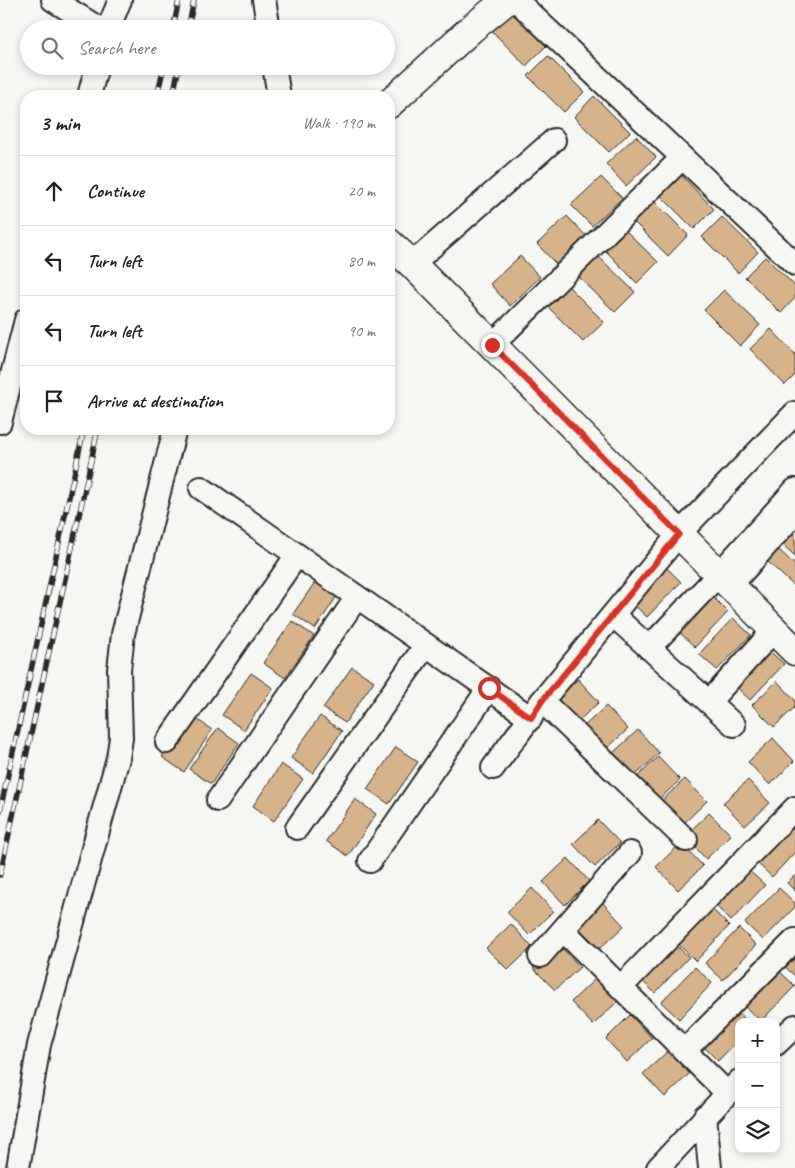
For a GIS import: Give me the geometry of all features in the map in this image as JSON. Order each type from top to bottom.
[{"type":"street","points":[[53,0],[85,20]]},
{"type":"street","points":[[112,20],[120,0]]},
{"type":"street","points":[[264,0],[267,20]]},
{"type":"street","points":[[395,99],[507,0]]},
{"type":"street","points":[[516,0],[795,264]]},
{"type":"street","points":[[91,90],[95,75]]},
{"type":"street","points":[[276,75],[278,90]]},
{"type":"street","points":[[412,264],[554,140]]},
{"type":"street","points":[[492,345],[682,158]]},
{"type":"street","points":[[395,248],[795,651]]},
{"type":"street","points":[[1,414],[20,343]]},
{"type":"street","points":[[493,768],[536,709],[679,534],[795,414]]},
{"type":"street","points":[[18,1168],[38,1045],[118,758],[121,738],[119,670],[123,634],[173,435]]},
{"type":"street","points":[[201,488],[489,688],[536,709],[686,840]]},
{"type":"street","points":[[724,580],[795,490]]},
{"type":"street","points":[[649,648],[795,513]]},
{"type":"street","points":[[166,742],[297,555]]},
{"type":"street","points":[[218,800],[357,597]]},
{"type":"street","points":[[613,615],[734,725]]},
{"type":"street","points":[[709,702],[774,630]]},
{"type":"street","points":[[297,828],[426,645]]},
{"type":"street","points":[[370,861],[489,688]]},
{"type":"street","points":[[621,987],[795,808]]},
{"type":"street","points":[[540,956],[630,853]]},
{"type":"street","points":[[563,930],[685,1050],[733,1087],[658,1168]]},
{"type":"street","points":[[685,1050],[795,940]]},
{"type":"street","points":[[780,1040],[795,1026]]},
{"type":"street","points":[[705,1116],[710,1168]]},
{"type":"building","points":[[511,10],[546,46],[526,66],[491,30]]},
{"type":"building","points":[[548,56],[584,92],[564,112],[528,76]]},
{"type":"building","points":[[594,96],[630,132],[609,152],[574,117]]},
{"type":"building","points":[[636,136],[656,157],[626,186],[606,164]]},
{"type":"building","points":[[679,173],[714,209],[694,229],[659,194]]},
{"type":"building","points":[[601,177],[622,198],[592,226],[571,205]]},
{"type":"building","points":[[653,200],[688,235],[668,256],[632,220]]},
{"type":"building","points":[[567,216],[587,237],[557,265],[537,244]]},
{"type":"building","points":[[722,217],[758,252],[738,273],[702,237]]},
{"type":"building","points":[[622,227],[658,262],[637,283],[602,247]]},
{"type":"building","points":[[520,256],[540,277],[510,306],[490,284]]},
{"type":"building","points":[[599,257],[635,292],[615,312],[579,277]]},
{"type":"building","points":[[765,257],[795,286],[795,298],[781,313],[745,277]]},
{"type":"building","points":[[568,286],[604,322],[583,342],[548,307]]},
{"type":"building","points":[[724,290],[760,325],[740,346],[704,310]]},
{"type":"building","points":[[771,329],[795,354],[795,375],[785,385],[750,349]]},
{"type":"building","points":[[795,533],[795,556],[782,544]]},
{"type":"building","points":[[777,548],[795,565],[795,587],[766,560]]},
{"type":"building","points":[[664,565],[681,582],[647,617],[630,601]]},
{"type":"building","points":[[322,572],[343,587],[315,629],[293,614]]},
{"type":"building","points":[[711,595],[728,612],[695,647],[677,630]]},
{"type":"building","points":[[733,618],[751,635],[717,670],[699,654]]},
{"type":"building","points":[[292,621],[314,636],[285,678],[263,663]]},
{"type":"building","points":[[766,648],[784,664],[750,700],[732,683]]},
{"type":"building","points":[[352,667],[374,681],[345,723],[323,708]]},
{"type":"building","points":[[251,673],[273,688],[244,730],[222,715]]},
{"type":"building","points":[[578,679],[599,702],[574,725],[553,703]]},
{"type":"building","points":[[777,681],[795,700],[795,707],[774,727],[752,705]]},
{"type":"building","points":[[606,706],[628,729],[603,752],[581,729]]},
{"type":"building","points":[[191,715],[212,730],[184,772],[162,757]]},
{"type":"building","points":[[320,716],[342,731],[313,773],[291,758]]},
{"type":"building","points":[[218,728],[239,743],[211,784],[189,769]]},
{"type":"building","points":[[638,730],[659,753],[635,776],[613,753]]},
{"type":"building","points":[[773,738],[794,761],[770,785],[748,762]]},
{"type":"building","points":[[396,747],[418,762],[389,804],[367,789]]},
{"type":"building","points":[[658,757],[680,780],[655,803],[633,781]]},
{"type":"building","points":[[281,764],[303,779],[274,821],[253,806]]},
{"type":"building","points":[[685,779],[707,801],[682,825],[660,802]]},
{"type":"building","points":[[748,780],[770,803],[745,826],[723,803]]},
{"type":"building","points":[[355,799],[376,814],[348,856],[326,841]]},
{"type":"building","points":[[709,813],[731,835],[706,859],[685,836]]},
{"type":"building","points":[[598,820],[620,843],[595,867],[573,844]]},
{"type":"building","points":[[788,825],[795,831],[795,852],[772,877],[754,860]]},
{"type":"building","points":[[681,843],[703,866],[678,890],[656,867]]},
{"type":"building","points":[[568,858],[589,881],[565,905],[543,882]]},
{"type":"building","points":[[747,869],[765,885],[731,921],[714,904]]},
{"type":"building","points":[[795,875],[795,891],[787,883]]},
{"type":"building","points":[[532,888],[553,911],[529,935],[507,912]]},
{"type":"building","points":[[779,888],[795,903],[795,907],[763,940],[745,923]]},
{"type":"building","points":[[603,903],[624,926],[599,949],[578,927]]},
{"type":"building","points":[[712,909],[729,926],[696,961],[678,944]]},
{"type":"building","points":[[511,924],[532,947],[508,970],[486,948]]},
{"type":"building","points":[[739,928],[756,945],[723,980],[705,963]]},
{"type":"building","points":[[671,941],[689,957],[655,993],[637,976]]},
{"type":"building","points":[[558,944],[580,967],[555,990],[533,968]]},
{"type":"building","points":[[795,948],[795,976],[781,963]]},
{"type":"building","points":[[695,967],[712,983],[679,1019],[661,1002]]},
{"type":"building","points":[[777,969],[795,986],[764,1018],[758,1018],[743,1005]]},
{"type":"building","points":[[596,978],[618,1001],[593,1025],[571,1002]]},
{"type":"building","points":[[734,1009],[744,1018],[735,1018],[735,1043],[718,1061],[701,1044]]},
{"type":"building","points":[[630,1015],[652,1038],[627,1062],[606,1039]]},
{"type":"building","points":[[668,1051],[690,1073],[665,1097],[643,1074]]},
{"type":"railway","points":[[175,20],[179,0]]},
{"type":"railway","points":[[190,20],[194,0]]},
{"type":"railway","points":[[158,90],[162,75]]},
{"type":"railway","points":[[174,90],[177,75]]},
{"type":"railway","points":[[0,811],[83,435]]},
{"type":"railway","points":[[0,875],[97,435]]},
{"type":"route","points":[[489,688],[531,718],[542,701],[679,534],[492,345]]}]
